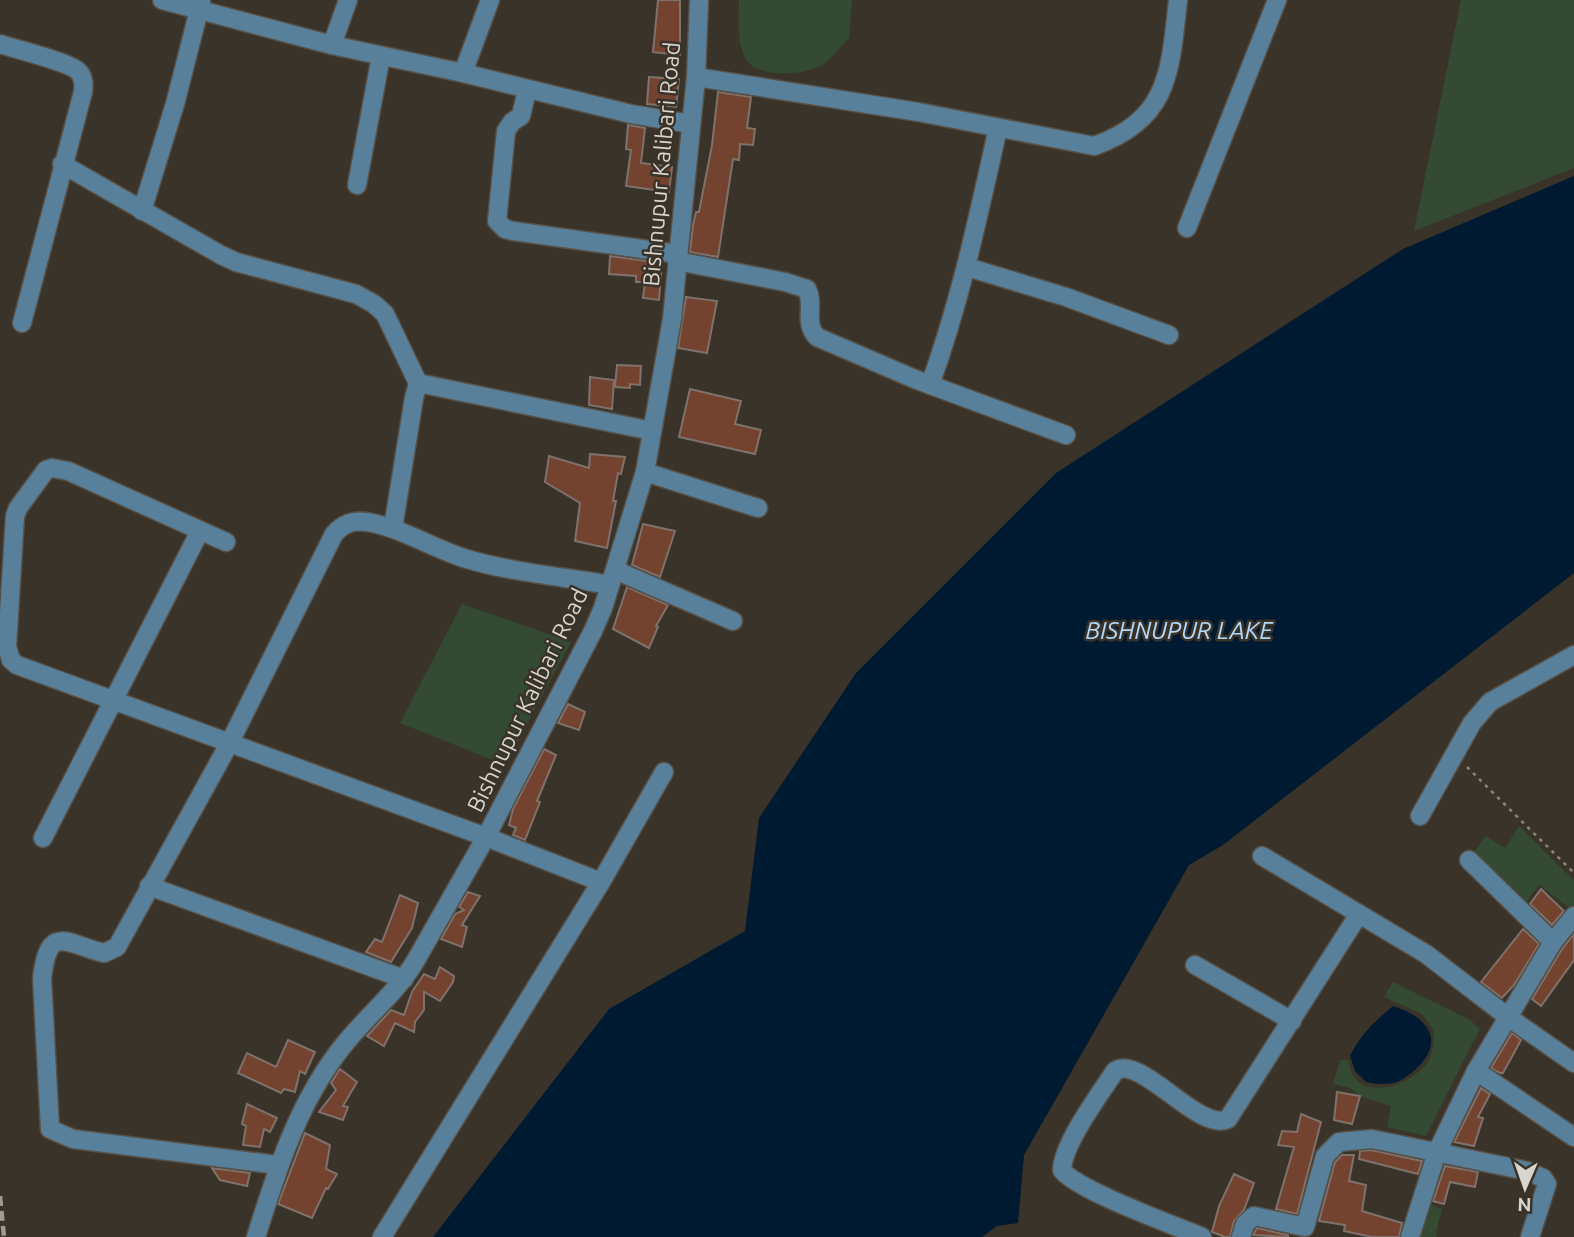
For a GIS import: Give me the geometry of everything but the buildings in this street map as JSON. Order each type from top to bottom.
[{"type":"street","points":[[162,0],[200,6],[332,45],[463,73],[631,114],[691,124]]},
{"type":"street","points":[[332,45],[348,0]]},
{"type":"street","points":[[463,73],[490,0]]},
{"type":"street","name":"Bishnupur Kalibari Road","points":[[256,1237],[278,1164],[309,1096],[346,1042],[404,979],[416,960],[486,837],[593,631],[612,578],[645,472],[673,319],[696,77],[699,0]]},
{"type":"street","points":[[696,77],[918,112],[1094,146],[1118,138],[1136,125],[1161,94],[1171,65],[1178,0]]},
{"type":"street","points":[[1187,228],[1277,0]]},
{"type":"street","points":[[142,211],[175,104],[200,6]]},
{"type":"street","points":[[0,44],[74,67],[83,77],[83,92],[22,323]]},
{"type":"street","points":[[358,185],[380,56]]},
{"type":"street","points":[[527,90],[521,116],[512,122],[506,131],[497,221],[499,225],[513,231],[678,258],[807,289],[811,299],[809,317],[814,335],[930,385],[1066,435]]},
{"type":"street","points":[[930,385],[952,323],[967,267],[998,128]]},
{"type":"street","points":[[62,164],[205,247],[236,262],[356,295],[374,304],[389,321],[418,383],[393,528]]},
{"type":"street","points":[[967,267],[1066,297],[1169,335]]},
{"type":"street","points":[[418,383],[652,431]]},
{"type":"street","points":[[226,542],[59,469],[46,470],[18,508],[14,522],[7,647],[11,660],[17,665],[486,837],[601,882]]},
{"type":"street","points":[[645,472],[758,508]]},
{"type":"street","points":[[278,1164],[73,1139],[63,1137],[50,1129],[42,978],[46,955],[52,944],[58,940],[95,951],[111,952],[117,947],[229,744],[334,534],[342,525],[351,522],[393,528],[444,552],[472,560],[612,578],[733,621]]},
{"type":"street","points":[[43,838],[200,531]]},
{"type":"street","points":[[1420,816],[1472,723],[1490,702],[1574,655]]},
{"type":"street","points":[[382,1237],[601,882],[664,772]]},
{"type":"street","points":[[1262,856],[1426,954],[1508,1017],[1574,1063]]},
{"type":"street","points":[[1469,860],[1553,943]]},
{"type":"street","points":[[149,886],[404,979]]},
{"type":"street","points":[[1202,1237],[1087,1188],[1062,1170],[1065,1153],[1089,1111],[1115,1071],[1120,1068],[1129,1068],[1203,1116],[1222,1122],[1228,1119],[1359,914]]},
{"type":"street","points":[[1410,1237],[1437,1152],[1476,1071],[1553,943],[1574,916]]},
{"type":"street","points":[[1195,965],[1292,1021]]},
{"type":"street","points":[[1476,1071],[1574,1137]]},
{"type":"street","points":[[1241,1237],[1245,1224],[1254,1216],[1303,1232],[1325,1156],[1339,1142],[1372,1139],[1527,1171],[1543,1178],[1547,1184],[1545,1194],[1530,1237]]},
{"type":"path","points":[[1453,756],[1469,768],[1574,873]]},
{"type":"green space","points":[[739,0],[852,0],[849,38],[822,65],[814,68],[793,73],[760,70],[746,59],[743,52],[739,30]]},
{"type":"green space","points":[[1461,0],[1574,0],[1574,168],[1414,231]]},
{"type":"green space","points":[[462,604],[571,642],[505,765],[400,723]]},
{"type":"green space","points":[[1519,826],[1574,880],[1574,905],[1571,909],[1539,885],[1524,905],[1474,852],[1486,836],[1505,848]]},
{"type":"green space","points":[[1393,982],[1470,1020],[1480,1029],[1426,1136],[1387,1127],[1391,1106],[1360,1096],[1350,1088],[1333,1084],[1340,1060],[1348,1060],[1358,1082],[1378,1088],[1397,1084],[1415,1075],[1429,1059],[1434,1030],[1422,1014],[1384,997]]},
{"type":"green space","points":[[1423,1202],[1442,1209],[1437,1237],[1413,1237]]},
{"type":"water","name":"BISHNUPUR LAKE","points":[[1574,176],[1574,573],[1223,845],[1189,865],[1024,1155],[1018,1223],[997,1226],[982,1237],[433,1237],[609,1009],[745,931],[759,818],[856,673],[1056,473],[1403,249]]},
{"type":"water","points":[[1393,1006],[1405,1010],[1423,1023],[1431,1039],[1430,1048],[1416,1069],[1402,1079],[1386,1084],[1366,1082],[1355,1071],[1350,1056],[1368,1029]]},
{"type":"railway","points":[[0,1196],[4,1237]]}]
